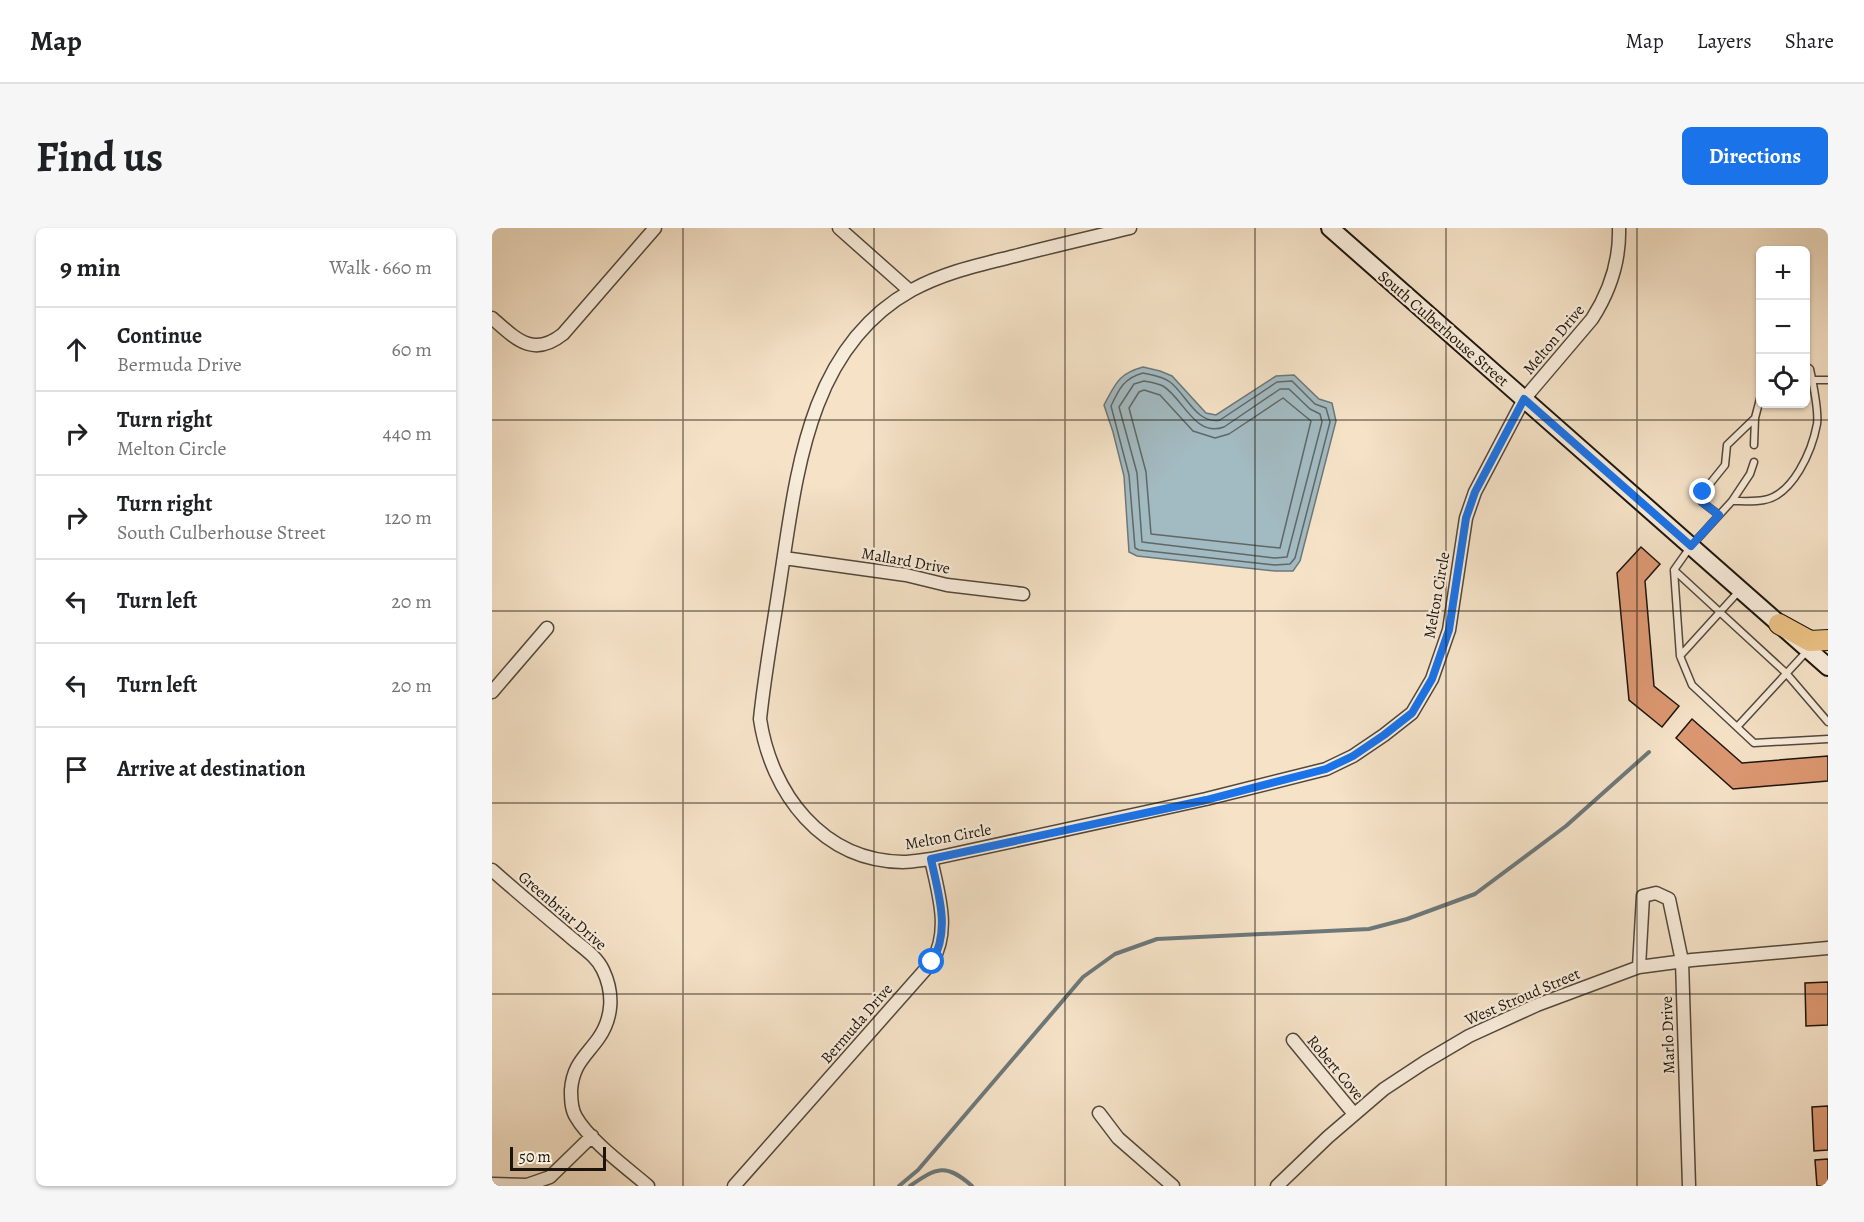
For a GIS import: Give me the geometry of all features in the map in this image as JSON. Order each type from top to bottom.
[{"type":"main road","points":[[1779,624],[1810,641],[1828,640]]},
{"type":"street","points":[[492,318],[518,340],[530,345],[541,346],[554,341],[563,334],[655,228]]},
{"type":"street","points":[[838,228],[910,291]]},
{"type":"street","name":"Melton Circle","points":[[1130,228],[951,272],[910,291],[864,329],[844,353],[825,385],[798,465],[760,718],[766,753],[790,800],[822,834],[838,844],[881,860],[904,862],[931,859],[1206,800],[1308,775],[1353,756],[1406,719],[1424,695],[1449,630],[1466,518],[1475,492],[1524,399]]},
{"type":"street","name":"South Culberhouse Street","points":[[1330,228],[1828,667]]},
{"type":"street","name":"Melton Drive","points":[[1524,399],[1599,308],[1613,276],[1619,228]]},
{"type":"street","name":"Mallard Drive","points":[[784,558],[906,575],[947,585],[1023,594]]},
{"type":"street","points":[[492,692],[547,628]]},
{"type":"street","name":"Bermuda Drive","points":[[734,1186],[932,962],[938,949],[943,920],[931,859]]},
{"type":"street","name":"Greenbriar Drive","points":[[492,870],[588,951],[603,968],[611,1003],[606,1024],[597,1041],[582,1057],[575,1069],[571,1098],[574,1114],[592,1136],[648,1186]]},
{"type":"street","name":"Marlo Drive","points":[[1639,967],[1643,896],[1656,893],[1669,899],[1682,961],[1689,1186]]},
{"type":"street","name":"West Stroud Street","points":[[1276,1186],[1384,1089],[1425,1062],[1468,1036],[1574,990],[1639,967],[1828,948]]},
{"type":"street","name":"Robert Cove","points":[[1293,1040],[1354,1114]]},
{"type":"street","points":[[1099,1113],[1118,1138],[1173,1186]]},
{"type":"street","points":[[492,1184],[527,1185],[550,1177],[592,1136]]},
{"type":"lane","points":[[1732,501],[1765,501],[1783,493],[1793,481],[1810,449],[1817,423],[1810,369]]},
{"type":"lane","points":[[1813,380],[1828,380]]},
{"type":"lane","points":[[1754,445],[1755,418],[1758,408]]},
{"type":"lane","points":[[1719,515],[1702,502],[1700,496],[1725,465],[1727,445],[1755,418]]},
{"type":"lane","points":[[1754,462],[1750,474],[1732,501],[1691,546],[1674,570],[1680,656],[1692,685],[1754,743],[1828,738]]},
{"type":"lane","points":[[1674,570],[1786,673],[1828,722]]},
{"type":"lane","points":[[1680,656],[1740,589]]},
{"type":"lane","points":[[1737,727],[1808,649]]},
{"type":"water","points":[[1143,367],[1172,376],[1206,413],[1216,415],[1276,376],[1294,375],[1319,399],[1332,403],[1336,421],[1300,561],[1293,571],[1137,556],[1129,552],[1124,476],[1104,405],[1123,376]]},
{"type":"building","points":[[1641,547],[1660,564],[1645,581],[1654,686],[1679,706],[1662,727],[1629,700],[1617,573]]},
{"type":"building","points":[[1692,719],[1742,763],[1828,756],[1828,781],[1733,789],[1676,738]]},
{"type":"building","points":[[1828,982],[1828,1025],[1806,1026],[1805,983]]},
{"type":"building","points":[[1828,1106],[1828,1150],[1814,1151],[1812,1107]]},
{"type":"building","points":[[1828,1159],[1828,1186],[1817,1186],[1815,1160]]},
{"type":"waterway","points":[[899,1186],[918,1170],[1083,977],[1115,954],[1157,939],[1369,929],[1407,919],[1475,894],[1566,826],[1649,752]]},
{"type":"waterway","points":[[910,1186],[927,1175],[941,1170],[955,1174],[972,1186]]},
{"type":"route","points":[[932,962],[942,935],[943,920],[931,859],[1206,800],[1308,775],[1353,756],[1406,719],[1424,695],[1444,647],[1449,630],[1466,518],[1475,492],[1524,399],[1691,546],[1719,515],[1702,502],[1700,496],[1703,492]]}]
